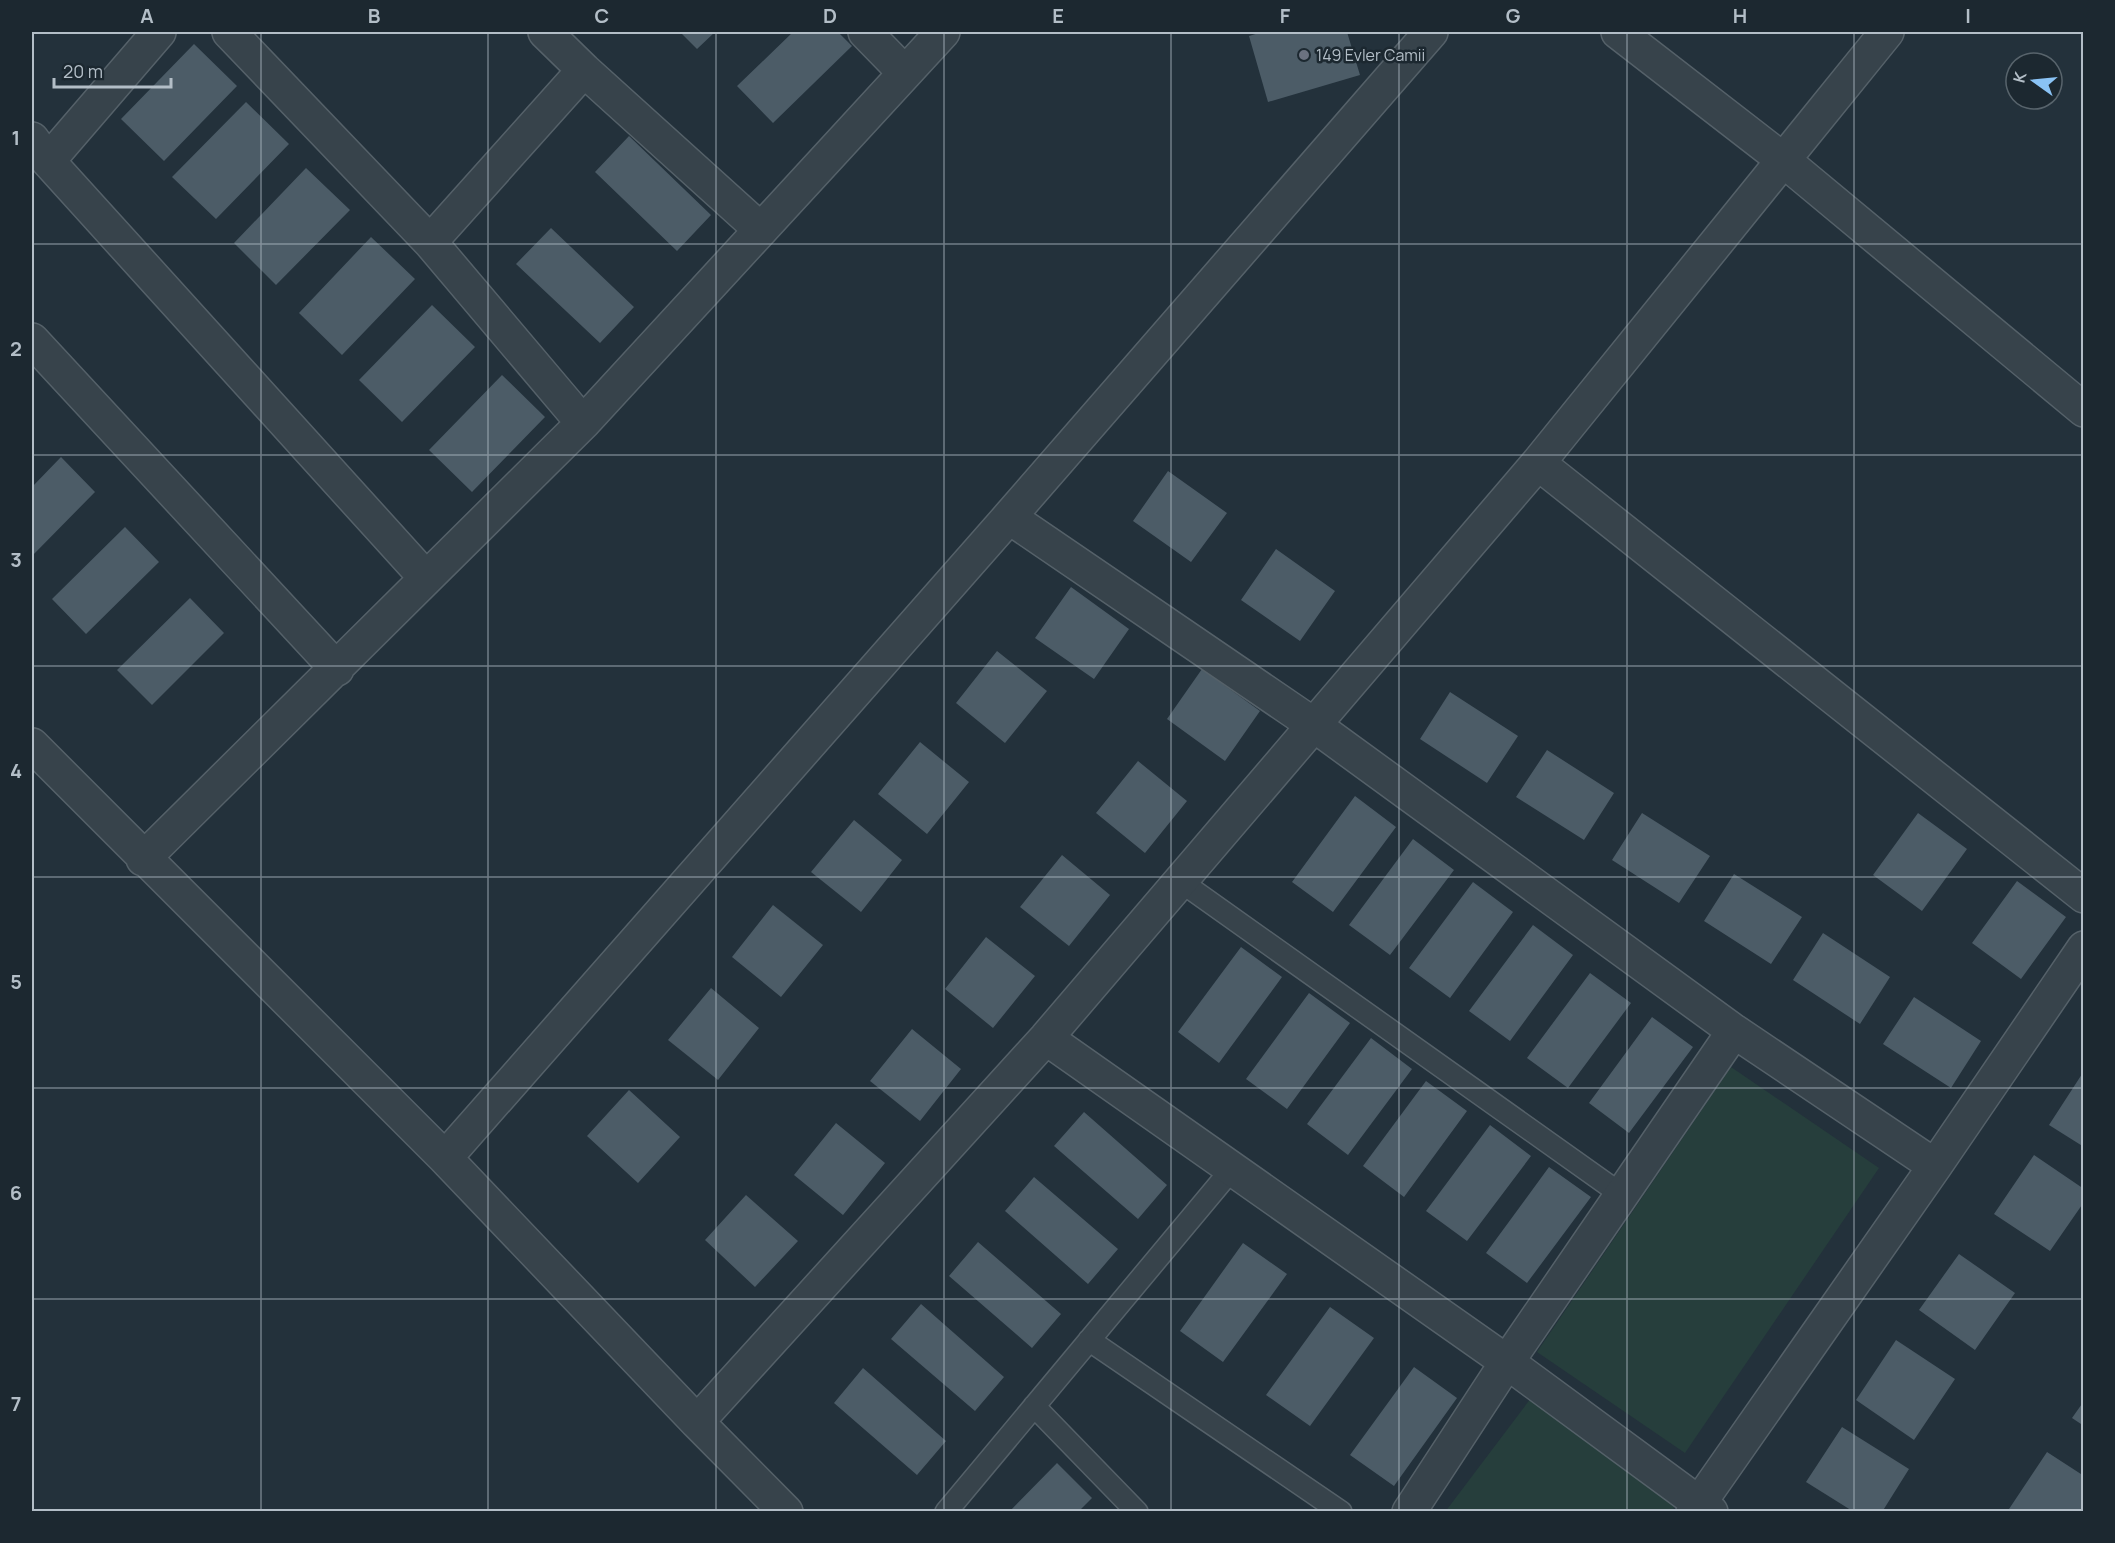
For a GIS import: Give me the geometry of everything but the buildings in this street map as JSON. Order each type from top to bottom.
[{"type":"street","points":[[159,32],[40,150],[426,578]]},
{"type":"street","points":[[229,32],[430,242],[584,423]]},
{"type":"street","points":[[545,32],[761,230]]},
{"type":"street","points":[[865,32],[905,73]]},
{"type":"street","points":[[144,859],[584,423],[943,32]]},
{"type":"street","points":[[445,1158],[1009,517],[1431,32]]},
{"type":"street","points":[[1618,32],[1782,159],[2084,410]]},
{"type":"street","points":[[696,1422],[1046,1038],[1538,463],[1887,32]]},
{"type":"street","points":[[430,242],[584,70]]},
{"type":"street","points":[[32,340],[337,669]]},
{"type":"street","points":[[1538,463],[2084,896]]},
{"type":"street","points":[[1009,517],[1314,724],[1734,1031],[1935,1166]]},
{"type":"street","points":[[32,745],[445,1158],[696,1422],[786,1512]]},
{"type":"street","points":[[1046,1038],[1507,1362],[1701,1509],[2084,948]]},
{"type":"street","points":[[1409,1512],[1507,1362],[1734,1031]]},
{"type":"lane","points":[[1180,881],[1622,1195]]},
{"type":"lane","points":[[946,1512],[1232,1169]]},
{"type":"lane","points":[[1089,1340],[1341,1512]]},
{"type":"lane","points":[[1034,1406],[1137,1512]]},
{"type":"green space","points":[[1731,1067],[1879,1168],[1685,1453],[1537,1352]]},
{"type":"green space","points":[[1531,1398],[1678,1502],[1671,1512],[1445,1512]]},
{"type":"place","name":"149 Evler Camii","points":[[1304,55]]}]
